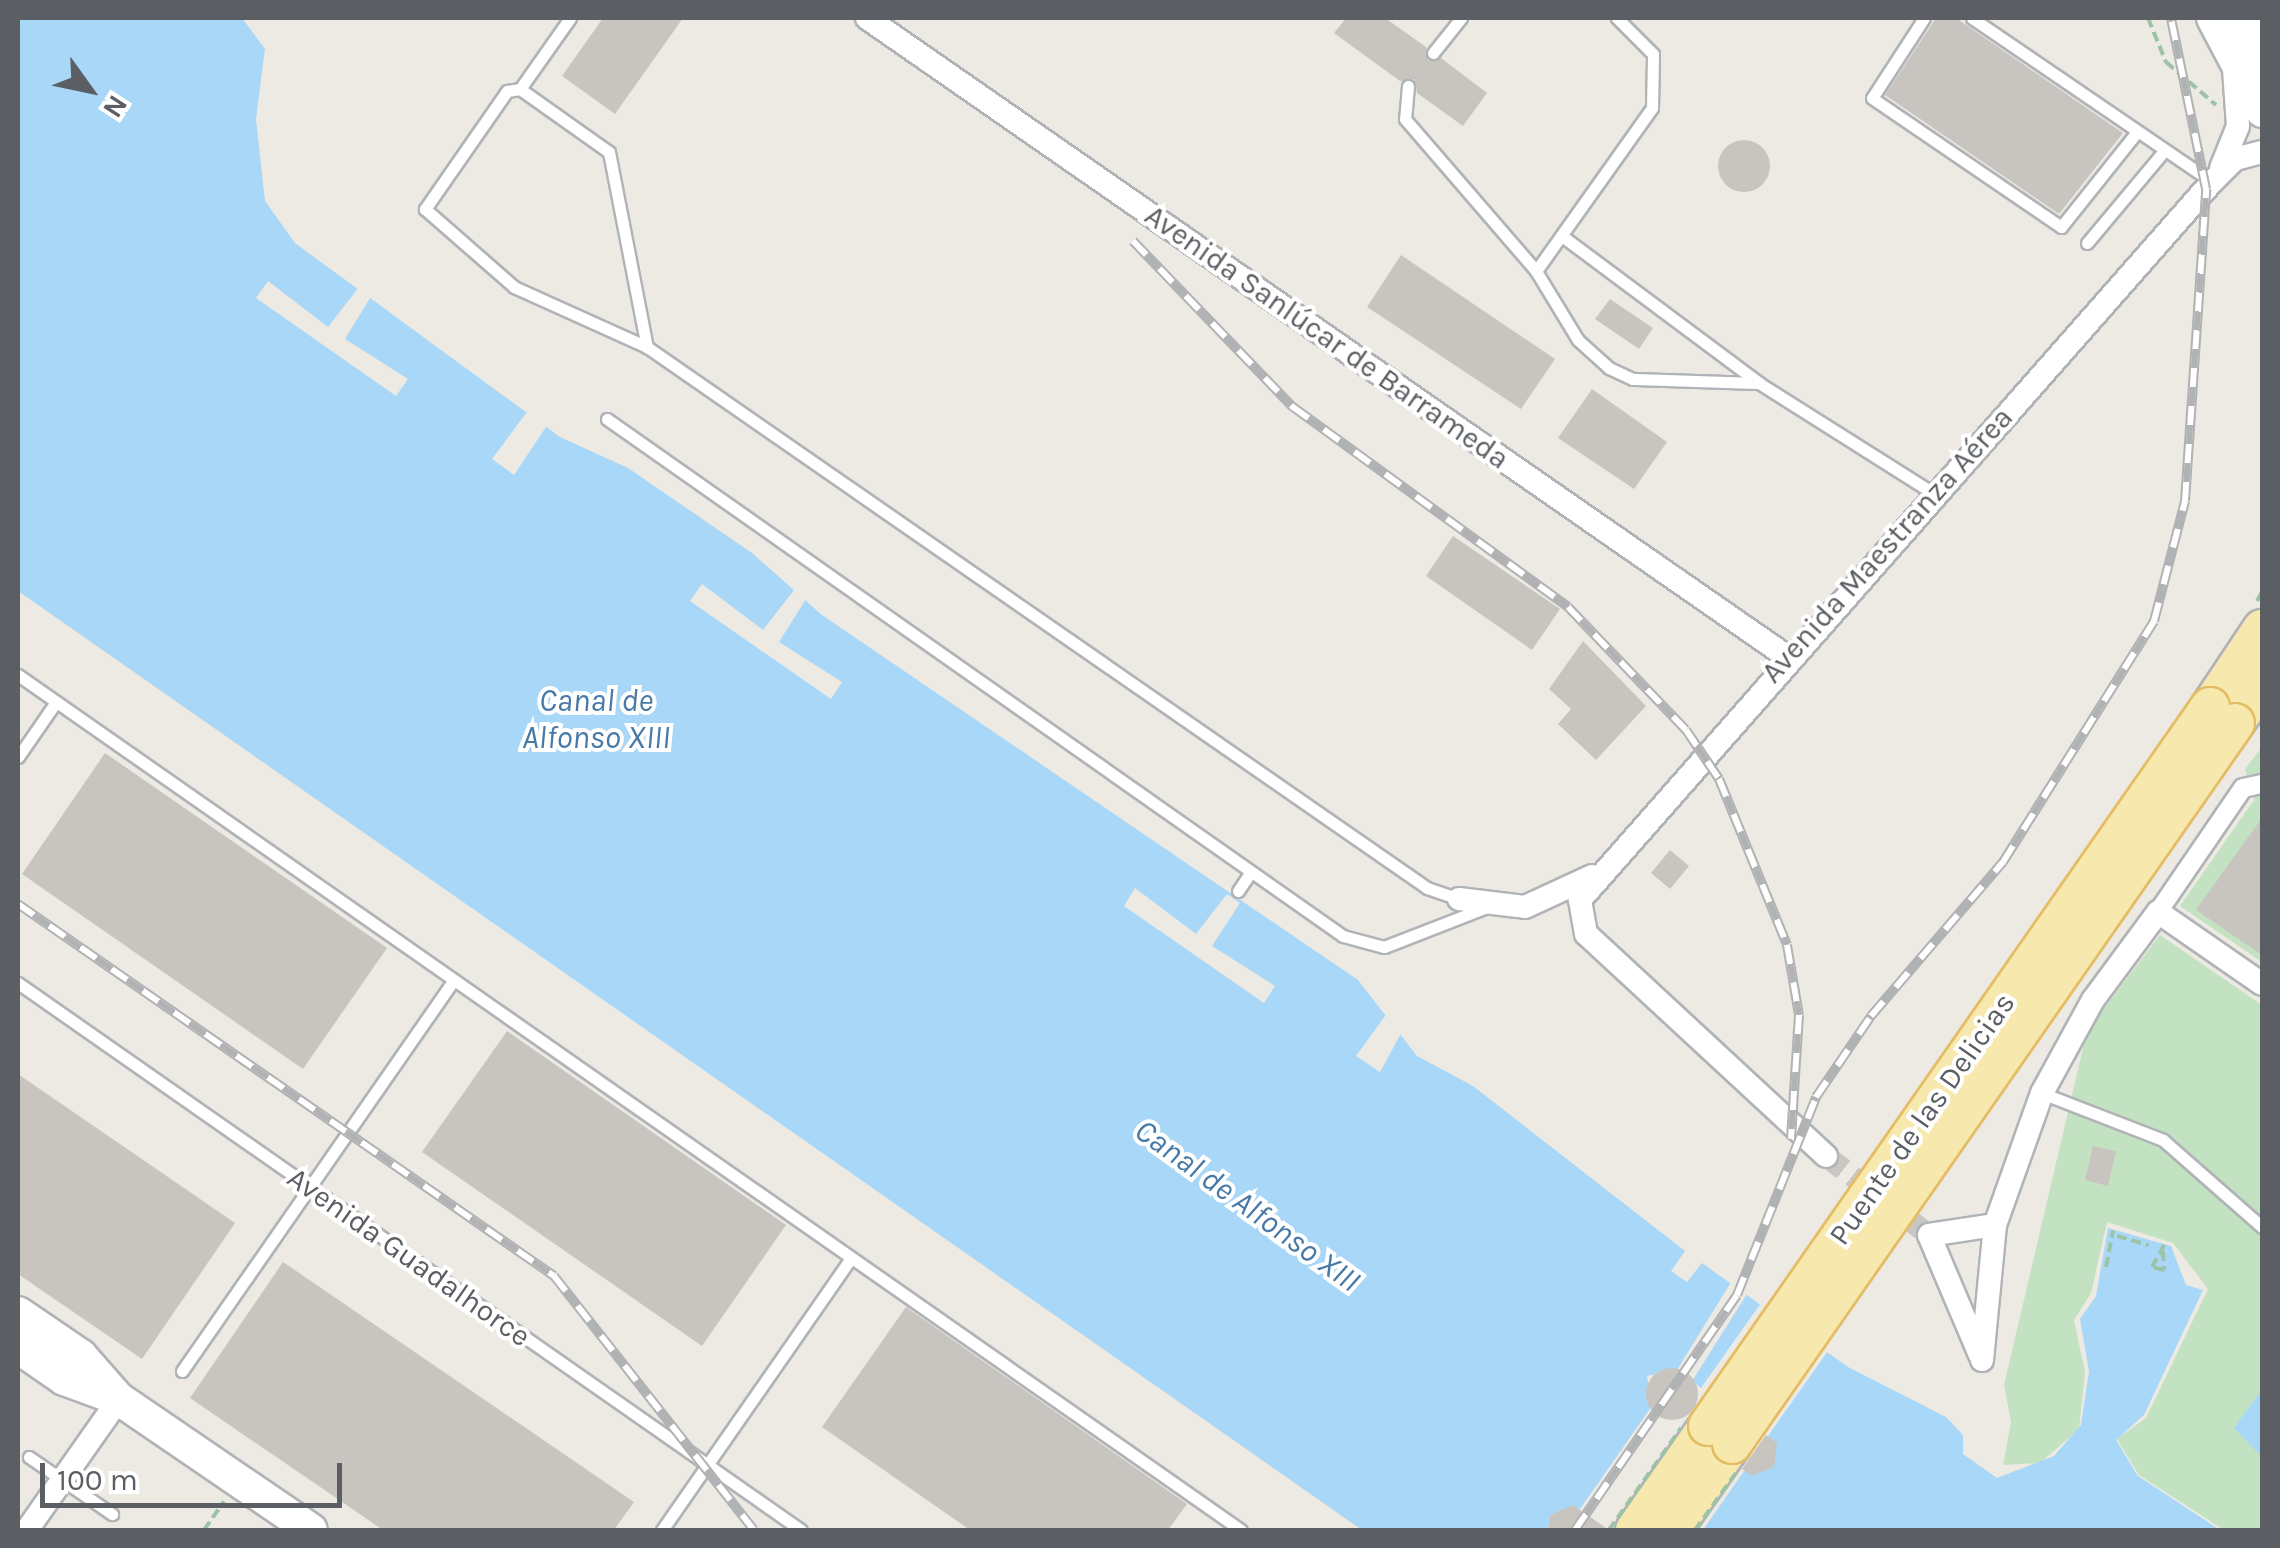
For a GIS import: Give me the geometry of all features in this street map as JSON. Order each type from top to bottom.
[{"type":"main road","points":[[2213,18],[2250,39],[2250,120]]},
{"type":"main road","points":[[2222,715],[2262,630]]},
{"type":"main road","points":[[2222,715],[2262,684]]},
{"type":"main road","name":"Puente de las Delicias","points":[[1634,1530],[2222,715]]},
{"type":"main road","name":"Puente de las Delicias","points":[[1672,1530],[2222,715]]},
{"type":"main road","points":[[18,1312],[81,1356],[119,1399]]},
{"type":"main road","points":[[18,1347],[64,1379],[119,1399],[312,1530]]},
{"type":"street","name":"Avenida Sanlúcar de Barrameda","points":[[868,18],[1786,656]]},
{"type":"street","points":[[2212,182],[2250,120]]},
{"type":"street","points":[[2212,182],[2236,160],[2262,152]]},
{"type":"street","name":"Avenida Maestranza Aérea","points":[[1826,1156],[1586,934],[1579,916],[1592,876],[2212,182]]},
{"type":"street","points":[[1996,1225],[1929,1235],[1982,1360],[1996,1225],[2042,1092],[2243,788],[2262,784]]},
{"type":"street","points":[[1459,899],[1487,908],[1525,907],[1592,876]]},
{"type":"street","points":[[2158,912],[2262,984]]},
{"type":"street","points":[[27,1530],[119,1399]]},
{"type":"lane","points":[[520,89],[570,18]]},
{"type":"lane","points":[[1433,53],[1460,18]]},
{"type":"lane","points":[[1536,271],[1659,86],[1653,54],[1617,18]]},
{"type":"lane","points":[[1924,18],[1872,98],[2062,227],[2136,132]]},
{"type":"lane","points":[[1972,18],[2212,182]]},
{"type":"lane","points":[[1408,86],[1406,119],[1536,271],[1578,340],[1609,368],[1633,379],[1759,382]]},
{"type":"lane","points":[[647,347],[609,152],[520,89],[507,91],[425,209],[514,287],[647,347],[1427,888],[1459,899]]},
{"type":"lane","points":[[2087,243],[2164,151]]},
{"type":"lane","points":[[1562,236],[1759,382],[1932,493]]},
{"type":"lane","points":[[608,419],[1251,872],[1368,946],[1402,944],[1487,908]]},
{"type":"lane","points":[[18,676],[1242,1530]]},
{"type":"lane","points":[[18,756],[56,702]]},
{"type":"lane","points":[[1238,891],[1251,872]]},
{"type":"lane","points":[[182,1370],[454,980]]},
{"type":"lane","name":"Avenida Guadalhorce","points":[[18,984],[800,1530]]},
{"type":"lane","points":[[2042,1092],[2163,1140],[2262,1228]]},
{"type":"lane","points":[[662,1530],[851,1258]]},
{"type":"lane","points":[[29,1457],[112,1514]]},
{"type":"path","points":[[2148,18],[2166,62],[2250,120]]},
{"type":"path","points":[[2106,1267],[2115,1233],[2149,1245]]},
{"type":"path","points":[[204,1530],[239,1480]]},
{"type":"green space","points":[[2262,747],[2262,962],[2180,906],[2254,800],[2245,769]]},
{"type":"green space","points":[[2160,935],[2262,1005],[2262,1530],[2224,1530],[2139,1475],[2117,1439],[2146,1418],[2208,1289],[2173,1243],[2107,1222],[2091,1293],[2074,1320],[2085,1372],[2079,1429],[2040,1463],[2003,1465],[2011,1422],[2004,1385],[2087,1031]]},
{"type":"water","name":"Canal de Alfonso XIII","points":[[18,18],[242,18],[265,49],[256,119],[265,201],[295,243],[560,437],[628,468],[752,553],[822,615],[1358,980],[1417,1056],[1473,1086],[1685,1251],[1671,1271],[1687,1282],[1702,1263],[1848,1367],[1946,1417],[1963,1435],[1963,1454],[1997,1478],[2054,1456],[2081,1425],[2089,1371],[2080,1319],[2096,1296],[2108,1228],[2171,1246],[2186,1285],[2203,1290],[2144,1415],[2116,1440],[2138,1476],[2220,1530],[1362,1530],[18,591]]},
{"type":"water","points":[[2262,1389],[2262,1457],[2234,1428]]},
{"type":"pier","points":[[268,281],[328,327],[359,287],[372,295],[345,339],[408,379],[396,396],[256,298]]},
{"type":"pier","points":[[532,405],[550,421],[514,475],[492,459]]},
{"type":"pier","points":[[702,584],[763,630],[794,590],[806,599],[779,642],[842,682],[831,699],[690,601]]},
{"type":"pier","points":[[1135,888],[1196,934],[1227,894],[1240,903],[1212,946],[1275,986],[1264,1003],[1124,906]]},
{"type":"pier","points":[[1388,1012],[1403,1030],[1380,1072],[1356,1056]]},
{"type":"pier","points":[[1733,1279],[1749,1291],[1692,1381],[1701,1388],[1763,1300],[1830,1348],[1768,1436],[1774,1467],[1744,1471],[1703,1530],[1548,1530],[1550,1515],[1580,1509],[1652,1406],[1647,1376],[1677,1370]]},
{"type":"building","points":[[603,18],[683,18],[615,114],[562,76]]},
{"type":"building","points":[[1346,18],[1385,18],[1426,47],[1428,61],[1441,58],[1487,93],[1463,126],[1417,93],[1414,79],[1400,81],[1334,33]]},
{"type":"building","points":[[1936,18],[1956,18],[2123,133],[2059,214],[1885,95]]},
{"type":"building","points":[[1744,140],[1762,148],[1770,166],[1762,184],[1744,192],[1726,184],[1718,166],[1726,148]]},
{"type":"building","points":[[1401,255],[1555,359],[1521,409],[1367,307]]},
{"type":"building","points":[[1610,299],[1653,328],[1639,349],[1595,319]]},
{"type":"building","points":[[1592,389],[1667,442],[1634,489],[1558,438]]},
{"type":"building","points":[[1453,536],[1560,609],[1532,650],[1426,576]]},
{"type":"building","points":[[1583,641],[1646,706],[1596,760],[1558,724],[1571,709],[1549,689]]},
{"type":"building","points":[[105,753],[387,948],[303,1069],[22,874]]},
{"type":"building","points":[[2262,818],[2262,955],[2196,910]]},
{"type":"building","points":[[1670,850],[1689,866],[1670,889],[1651,873]]},
{"type":"building","points":[[507,1031],[786,1225],[702,1346],[422,1152]]},
{"type":"building","points":[[18,1074],[235,1223],[142,1359],[18,1274]]},
{"type":"building","points":[[2093,1146],[2116,1151],[2108,1186],[2085,1180]]},
{"type":"building","points":[[283,1262],[634,1502],[614,1530],[383,1530],[190,1398]]},
{"type":"building","points":[[906,1307],[1187,1504],[1168,1530],[970,1530],[822,1427]]},
{"type":"building","points":[[1672,1368],[1690,1376],[1698,1394],[1690,1412],[1672,1420],[1654,1412],[1646,1394],[1654,1376]]},
{"type":"building","points":[[1766,1435],[1777,1443],[1774,1467],[1752,1476],[1742,1469]]},
{"type":"building","points":[[1573,1505],[1609,1530],[1548,1530],[1550,1515]]},
{"type":"tunnel","points":[[1826,1156],[1929,1235]]},
{"type":"railway","points":[[1575,1530],[1737,1295],[1816,1097],[1871,1016],[2003,862],[2154,621],[2185,501],[2206,189],[2171,18]]},
{"type":"railway","points":[[1133,241],[1293,407],[1568,607],[1686,730],[1719,779],[1787,945],[1799,1015],[1791,1139]]},
{"type":"railway","points":[[18,904],[554,1276],[754,1530]]}]
